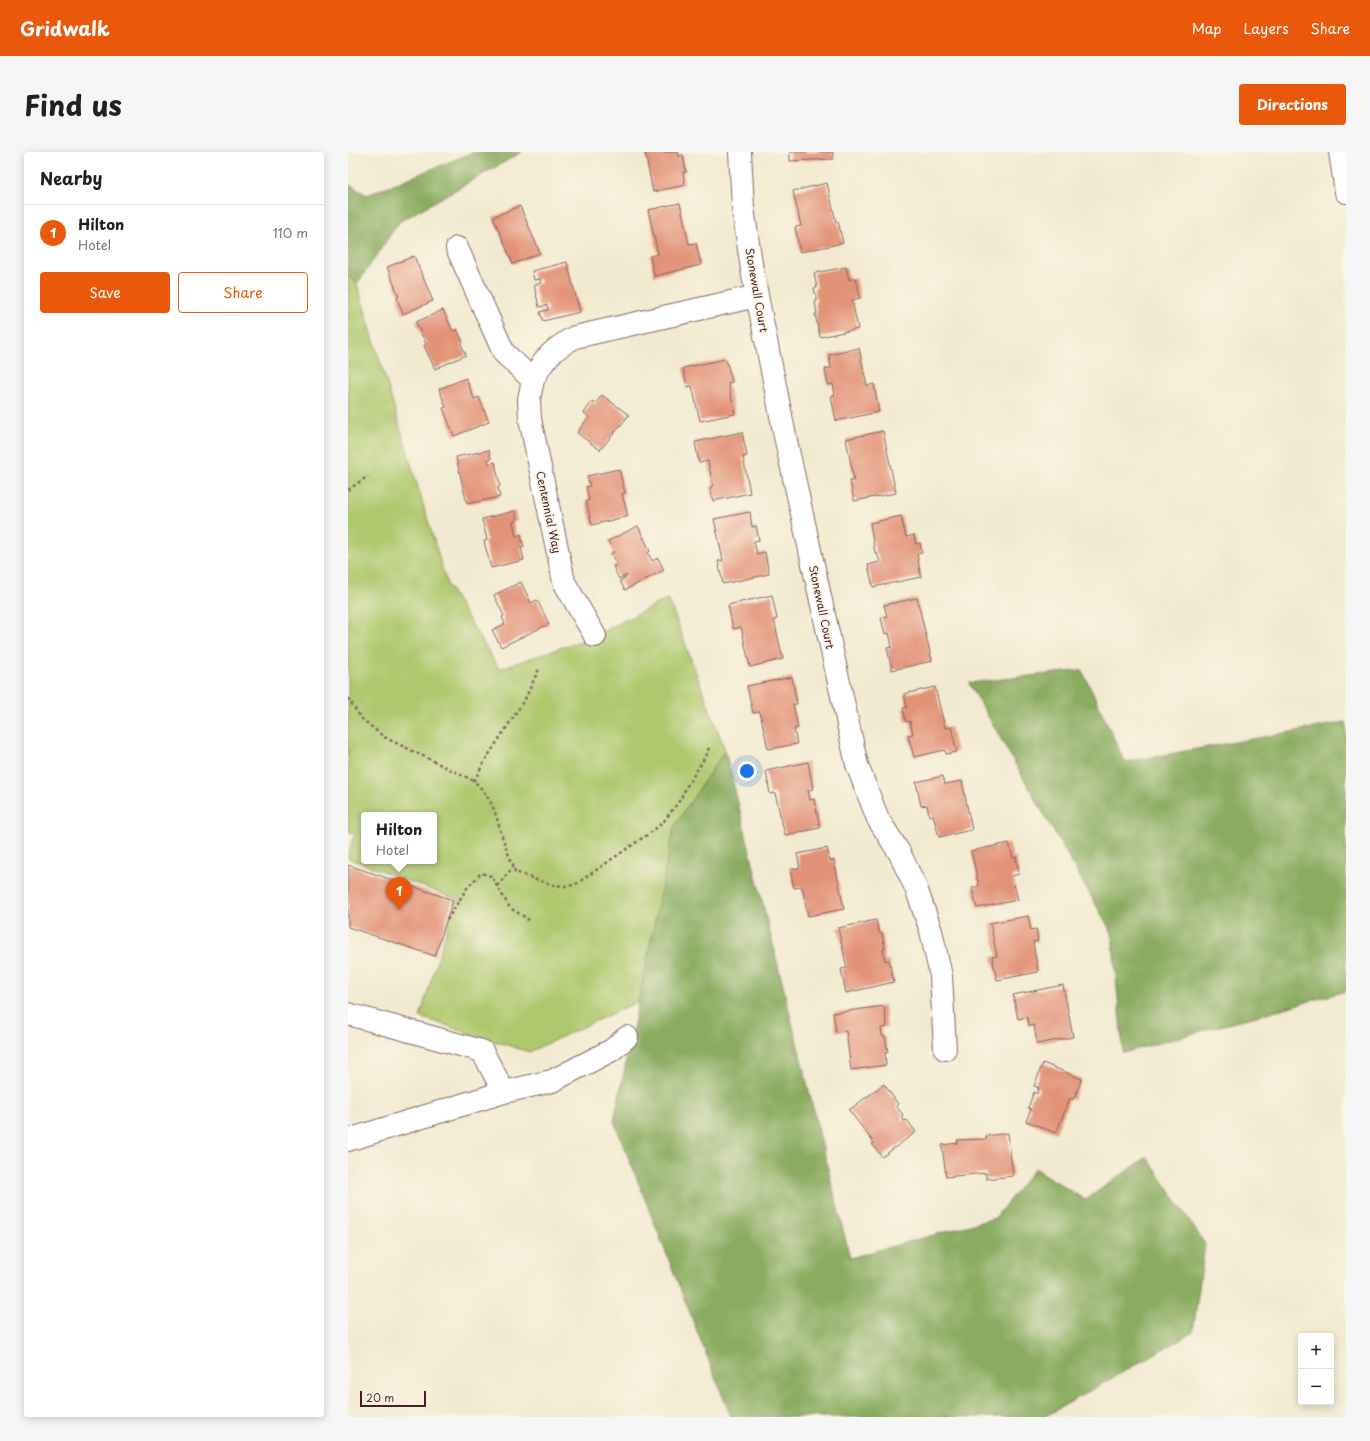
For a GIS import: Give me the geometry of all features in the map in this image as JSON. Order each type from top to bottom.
[{"type":"street","name":"Stonewall Court","points":[[740,152],[743,208],[757,296],[786,441],[857,765],[878,819],[899,852],[916,888],[931,931],[940,976],[944,1049]]},
{"type":"street","points":[[1340,152],[1346,192]]},
{"type":"street","points":[[457,248],[504,353],[532,380]]},
{"type":"street","name":"Centennial Way","points":[[595,636],[564,582],[530,419],[529,399],[532,380],[541,363],[556,348],[575,337],[757,296]]},
{"type":"street","points":[[348,1014],[482,1051],[504,1092]]},
{"type":"street","points":[[348,1140],[504,1092],[552,1081],[612,1050],[627,1037]]},
{"type":"path","points":[[348,490],[368,476]]},
{"type":"path","points":[[474,781],[486,759],[525,698],[539,669]]},
{"type":"path","points":[[348,698],[366,723],[384,737],[474,781],[480,787],[495,810],[515,872],[559,886],[571,886],[576,884],[654,830],[664,821],[680,800],[707,754],[709,747]]},
{"type":"path","points":[[497,886],[514,866]]},
{"type":"path","points":[[447,920],[467,888],[481,873],[489,874],[510,908],[528,919],[526,923]]},
{"type":"green space","points":[[474,152],[522,152],[399,222],[357,284],[348,276],[348,184],[367,195]]},
{"type":"green space","points":[[348,276],[357,284],[447,584],[499,669],[595,636],[668,598],[725,750],[674,827],[639,1001],[529,1052],[420,1017],[456,899],[364,864],[437,864],[437,812],[361,812],[361,863],[348,858],[348,853],[355,834],[348,831]]},
{"type":"green space","points":[[1082,670],[1125,762],[1346,722],[1346,991],[1123,1053],[1112,933],[969,683]]},
{"type":"green space","points":[[725,750],[850,1258],[995,1218],[1035,1168],[1085,1200],[1147,1157],[1205,1244],[1193,1332],[1044,1417],[731,1417],[614,1121],[674,827]]},
{"type":"building","points":[[645,152],[678,152],[679,156],[683,155],[686,172],[683,172],[685,185],[653,192]]},
{"type":"building","points":[[790,152],[833,152],[833,159],[790,161]]},
{"type":"building","points":[[827,183],[836,222],[838,221],[843,243],[800,252],[795,227],[801,226],[793,191]]},
{"type":"building","points":[[680,203],[689,244],[696,243],[701,265],[654,276],[650,256],[658,254],[648,210]]},
{"type":"building","points":[[520,206],[540,253],[513,264],[493,217]]},
{"type":"building","points":[[414,256],[433,301],[403,314],[397,298],[399,297],[387,267]]},
{"type":"building","points":[[567,262],[580,312],[543,321],[540,312],[548,310],[547,305],[539,307],[534,285],[541,283],[540,279],[534,280],[532,271]]},
{"type":"building","points":[[846,267],[849,280],[856,278],[860,298],[852,300],[858,329],[820,337],[815,314],[817,314],[815,302],[817,301],[814,288],[817,288],[814,273]]},
{"type":"building","points":[[443,310],[453,331],[457,329],[463,342],[461,344],[466,355],[435,369],[424,346],[426,344],[416,322]]},
{"type":"building","points":[[859,348],[867,386],[874,384],[879,412],[836,421],[831,396],[835,395],[833,384],[828,385],[825,369],[831,368],[829,355]]},
{"type":"building","points":[[726,359],[732,382],[728,383],[735,414],[700,421],[692,386],[687,387],[683,368]]},
{"type":"building","points":[[466,378],[474,399],[479,397],[489,422],[454,436],[443,408],[446,407],[439,389]]},
{"type":"building","points":[[602,395],[629,415],[600,450],[577,433],[589,417],[584,413],[592,402],[595,404]]},
{"type":"building","points":[[883,431],[896,493],[854,501],[850,481],[854,480],[846,439]]},
{"type":"building","points":[[742,432],[747,456],[743,457],[750,493],[713,501],[710,487],[713,486],[708,461],[699,463],[695,442]]},
{"type":"building","points":[[489,450],[491,459],[488,460],[489,464],[495,462],[500,486],[498,487],[500,497],[467,504],[456,457]]},
{"type":"building","points":[[619,469],[625,493],[622,494],[628,516],[592,525],[586,501],[589,500],[586,487],[590,486],[587,476]]},
{"type":"building","points":[[515,511],[517,521],[513,522],[516,536],[521,534],[524,547],[521,547],[524,560],[491,568],[484,541],[487,540],[482,519]]},
{"type":"building","points":[[750,512],[752,527],[756,526],[759,540],[754,541],[757,554],[765,552],[769,574],[723,584],[718,561],[723,560],[714,519]]},
{"type":"building","points":[[901,516],[906,537],[914,535],[916,544],[920,543],[922,553],[917,554],[921,577],[873,587],[868,565],[880,562],[877,553],[875,553],[870,523]]},
{"type":"building","points":[[638,526],[650,551],[648,553],[652,561],[658,558],[664,570],[625,590],[620,581],[627,577],[626,575],[619,579],[613,566],[617,565],[611,554],[614,552],[608,541]]},
{"type":"building","points":[[521,582],[531,603],[537,600],[549,624],[501,647],[492,630],[505,624],[502,617],[504,616],[494,595]]},
{"type":"building","points":[[772,595],[777,619],[774,620],[783,659],[750,667],[741,627],[733,629],[728,605]]},
{"type":"building","points":[[917,598],[932,661],[892,670],[887,648],[892,647],[889,633],[885,634],[881,618],[887,616],[884,605]]},
{"type":"building","points":[[792,677],[797,704],[793,704],[798,728],[794,729],[797,744],[768,749],[760,712],[753,713],[747,686]]},
{"type":"building","points":[[935,687],[945,728],[951,727],[957,752],[946,754],[945,750],[914,757],[908,735],[913,734],[910,721],[906,722],[903,708],[907,707],[904,694]]},
{"type":"building","points":[[808,762],[813,789],[808,790],[810,800],[814,799],[820,828],[785,835],[775,793],[770,794],[766,771]]},
{"type":"building","points":[[943,776],[945,784],[962,781],[972,830],[939,837],[933,815],[929,816],[927,805],[921,806],[916,782]]},
{"type":"building","points":[[1009,843],[1013,858],[1016,857],[1019,874],[1012,876],[1018,900],[977,908],[972,888],[979,886],[971,851]]},
{"type":"building","points":[[827,848],[830,861],[834,860],[844,909],[808,916],[802,887],[794,888],[790,869],[800,868],[797,854]]},
{"type":"building","points":[[348,865],[453,900],[435,956],[348,927]]},
{"type":"building","points":[[1028,916],[1031,930],[1036,929],[1038,941],[1033,942],[1038,972],[997,980],[992,957],[997,956],[990,923]]},
{"type":"building","points":[[876,920],[879,933],[882,933],[885,949],[883,949],[885,961],[889,960],[894,982],[846,993],[841,969],[847,968],[838,928]]},
{"type":"building","points":[[1063,985],[1073,1037],[1037,1044],[1034,1025],[1029,1026],[1027,1017],[1018,1019],[1013,995]]},
{"type":"building","points":[[884,1006],[887,1027],[881,1028],[882,1036],[885,1036],[888,1052],[885,1053],[886,1065],[851,1070],[846,1031],[836,1032],[833,1013]]},
{"type":"building","points":[[1043,1063],[1082,1079],[1073,1100],[1070,1098],[1056,1133],[1026,1121],[1031,1109],[1028,1108],[1034,1092],[1037,1094],[1039,1088],[1034,1086]]},
{"type":"building","points":[[884,1084],[898,1104],[896,1106],[903,1115],[901,1117],[904,1121],[907,1120],[916,1132],[882,1157],[872,1144],[874,1143],[849,1110]]},
{"type":"building","points":[[1008,1133],[1013,1176],[986,1179],[986,1173],[946,1177],[942,1145],[958,1143],[957,1140],[987,1139],[986,1136]]},
{"type":"place","name":"Hilton","points":[[399,910]]}]
